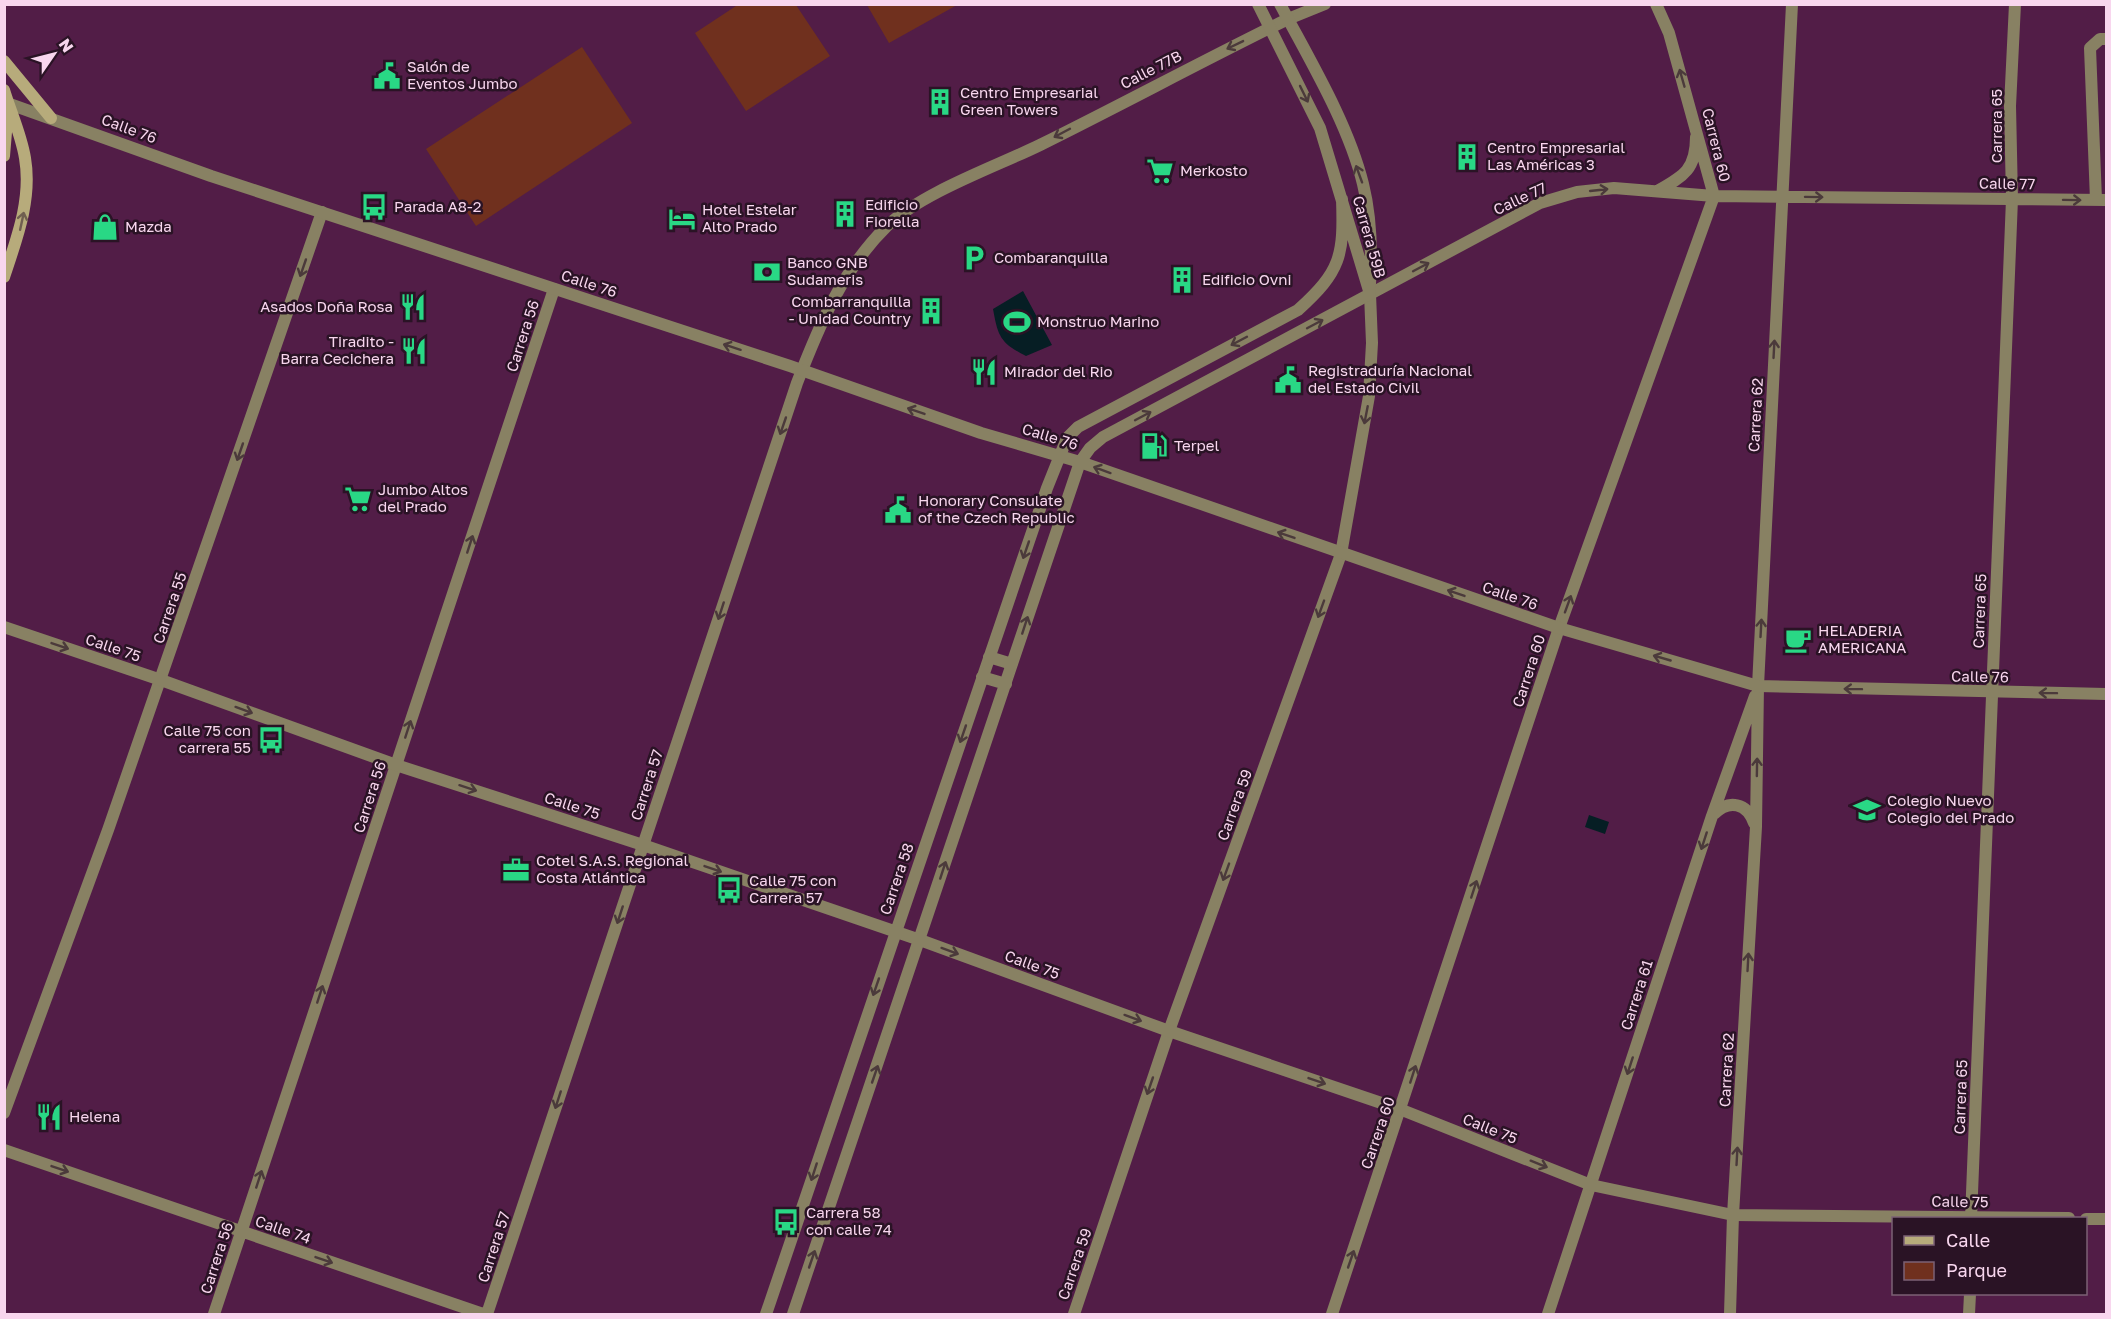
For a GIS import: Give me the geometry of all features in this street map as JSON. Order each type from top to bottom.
[{"type":"main road","points":[[4,61],[51,118]]},
{"type":"main road","points":[[4,90],[6,103],[4,156]]},
{"type":"main road","points":[[4,277],[22,225],[27,189],[25,156],[6,103]]},
{"type":"street","name":"Carrera 59B","points":[[1258,4],[1320,128],[1370,294]]},
{"type":"street","name":"Carrera 59B","points":[[1280,4],[1343,129],[1363,184],[1371,253],[1370,294]]},
{"type":"street","name":"Calle 77B","points":[[849,271],[889,224],[944,190],[1040,145],[1288,19],[1325,4]]},
{"type":"street","name":"Carrera 60","points":[[1332,1314],[1402,1110],[1559,628],[1713,196],[1695,122],[1669,33],[1656,4]]},
{"type":"street","name":"Carrera 62","points":[[1730,1314],[1733,1215],[1756,827],[1758,686],[1792,4]]},
{"type":"street","name":"Carrera 65","points":[[1971,1217],[2012,199],[2010,106],[2015,4]]},
{"type":"street","points":[[2101,200],[2090,48],[2100,39],[2106,39]]},
{"type":"street","name":"Calle 76","points":[[6,103],[322,212],[802,370],[981,433],[1080,462],[1559,628],[1758,686],[2106,694]]},
{"type":"street","points":[[1659,190],[1686,174],[1696,145],[1695,122]]},
{"type":"street","name":"Calle 77","points":[[1080,462],[1090,448],[1103,437],[1540,203],[1577,192],[1614,188],[1713,196],[2101,200]]},
{"type":"street","points":[[1059,455],[1067,438],[1078,427],[1298,310],[1323,287],[1337,266],[1343,238],[1342,199]]},
{"type":"street","name":"Carrera 55","points":[[4,1113],[161,680],[322,212]]},
{"type":"street","name":"Carrera 57","points":[[485,1314],[802,370],[828,308],[849,271]]},
{"type":"street","name":"Carrera 56","points":[[214,1314],[554,289]]},
{"type":"street","name":"Carrera 59","points":[[1074,1314],[1169,1031],[1341,554],[1370,396],[1372,343],[1370,294]]},
{"type":"street","name":"Carrera 58","points":[[766,1314],[1059,455]]},
{"type":"street","points":[[793,1314],[1080,462]]},
{"type":"street","name":"Calle 75","points":[[4,627],[161,680],[396,765],[643,845],[895,931],[1169,1031],[1402,1110],[1591,1185],[1733,1215],[1892,1217]]},
{"type":"street","points":[[989,657],[1012,664]]},
{"type":"street","points":[[982,677],[1006,684]]},
{"type":"street","name":"Carrera 61","points":[[1548,1314],[1712,816],[1758,686]]},
{"type":"street","points":[[1712,816],[1722,806],[1738,804],[1751,812],[1756,827]]},
{"type":"street","name":"Calle 74","points":[[4,1150],[485,1314]]},
{"type":"street","points":[[2087,1219],[2106,1219]]},
{"type":"street","points":[[1969,1314],[1970,1295]]},
{"type":"green space","points":[[739,4],[796,5],[830,56],[746,111],[695,33]]},
{"type":"green space","points":[[867,5],[957,5],[889,43]]},
{"type":"green space","points":[[582,47],[632,123],[476,226],[426,149]]},
{"type":"shaded area","name":"Monstruo Marino","points":[[1023,291],[1052,345],[1026,356],[1005,343],[999,332],[993,309]]},
{"type":"shaded area","points":[[1589,815],[1609,822],[1605,834],[1585,827]]},
{"type":"place","name":"Salón de Eventos Jumbo","points":[[387,76]]},
{"type":"place","name":"Centro Empresarial Green Towers","points":[[940,102]]},
{"type":"place","name":"Centro Empresarial Las Américas 3","points":[[1467,157]]},
{"type":"place","name":"Merkosto","points":[[1160,171]]},
{"type":"place","name":"Parada A8-2","points":[[374,207]]},
{"type":"place","name":"Edificio Fiorella","points":[[845,214]]},
{"type":"place","name":"Hotel Estelar Alto Prado","points":[[682,219]]},
{"type":"place","name":"Mazda","points":[[105,227]]},
{"type":"place","name":"Combaranquilla","points":[[974,258]]},
{"type":"place","name":"Banco GNB Sudameris","points":[[767,272]]},
{"type":"place","name":"Edificio Ovni","points":[[1182,280]]},
{"type":"place","name":"Asados Doña Rosa","points":[[413,307]]},
{"type":"place","name":"Combarranquilla - Unidad Country","points":[[931,311]]},
{"type":"place","name":"Monstruo Marino","points":[[1017,322]]},
{"type":"place","name":"Tiradito - Barra Cecichera","points":[[414,351]]},
{"type":"place","name":"Mirador del Rio","points":[[984,372]]},
{"type":"place","name":"Registraduría Nacional del Estado Civil","points":[[1288,380]]},
{"type":"place","name":"Terpel","points":[[1154,446]]},
{"type":"place","name":"Jumbo Altos del Prado","points":[[358,499]]},
{"type":"place","name":"Honorary Consulate of the Czech Republic","points":[[898,510]]},
{"type":"place","name":"HELADERIA AMERICANA","points":[[1798,640]]},
{"type":"place","name":"Calle 75 con carrera 55","points":[[271,740]]},
{"type":"place","name":"Colegio Nuevo Colegio del Prado","points":[[1867,810]]},
{"type":"place","name":"Cotel S.A.S. Regional Costa Atlántica","points":[[516,870]]},
{"type":"place","name":"Calle 75 con Carrera 57","points":[[729,890]]},
{"type":"place","name":"Helena","points":[[49,1117]]},
{"type":"place","name":"Carrera 58 con calle 74","points":[[786,1222]]}]
